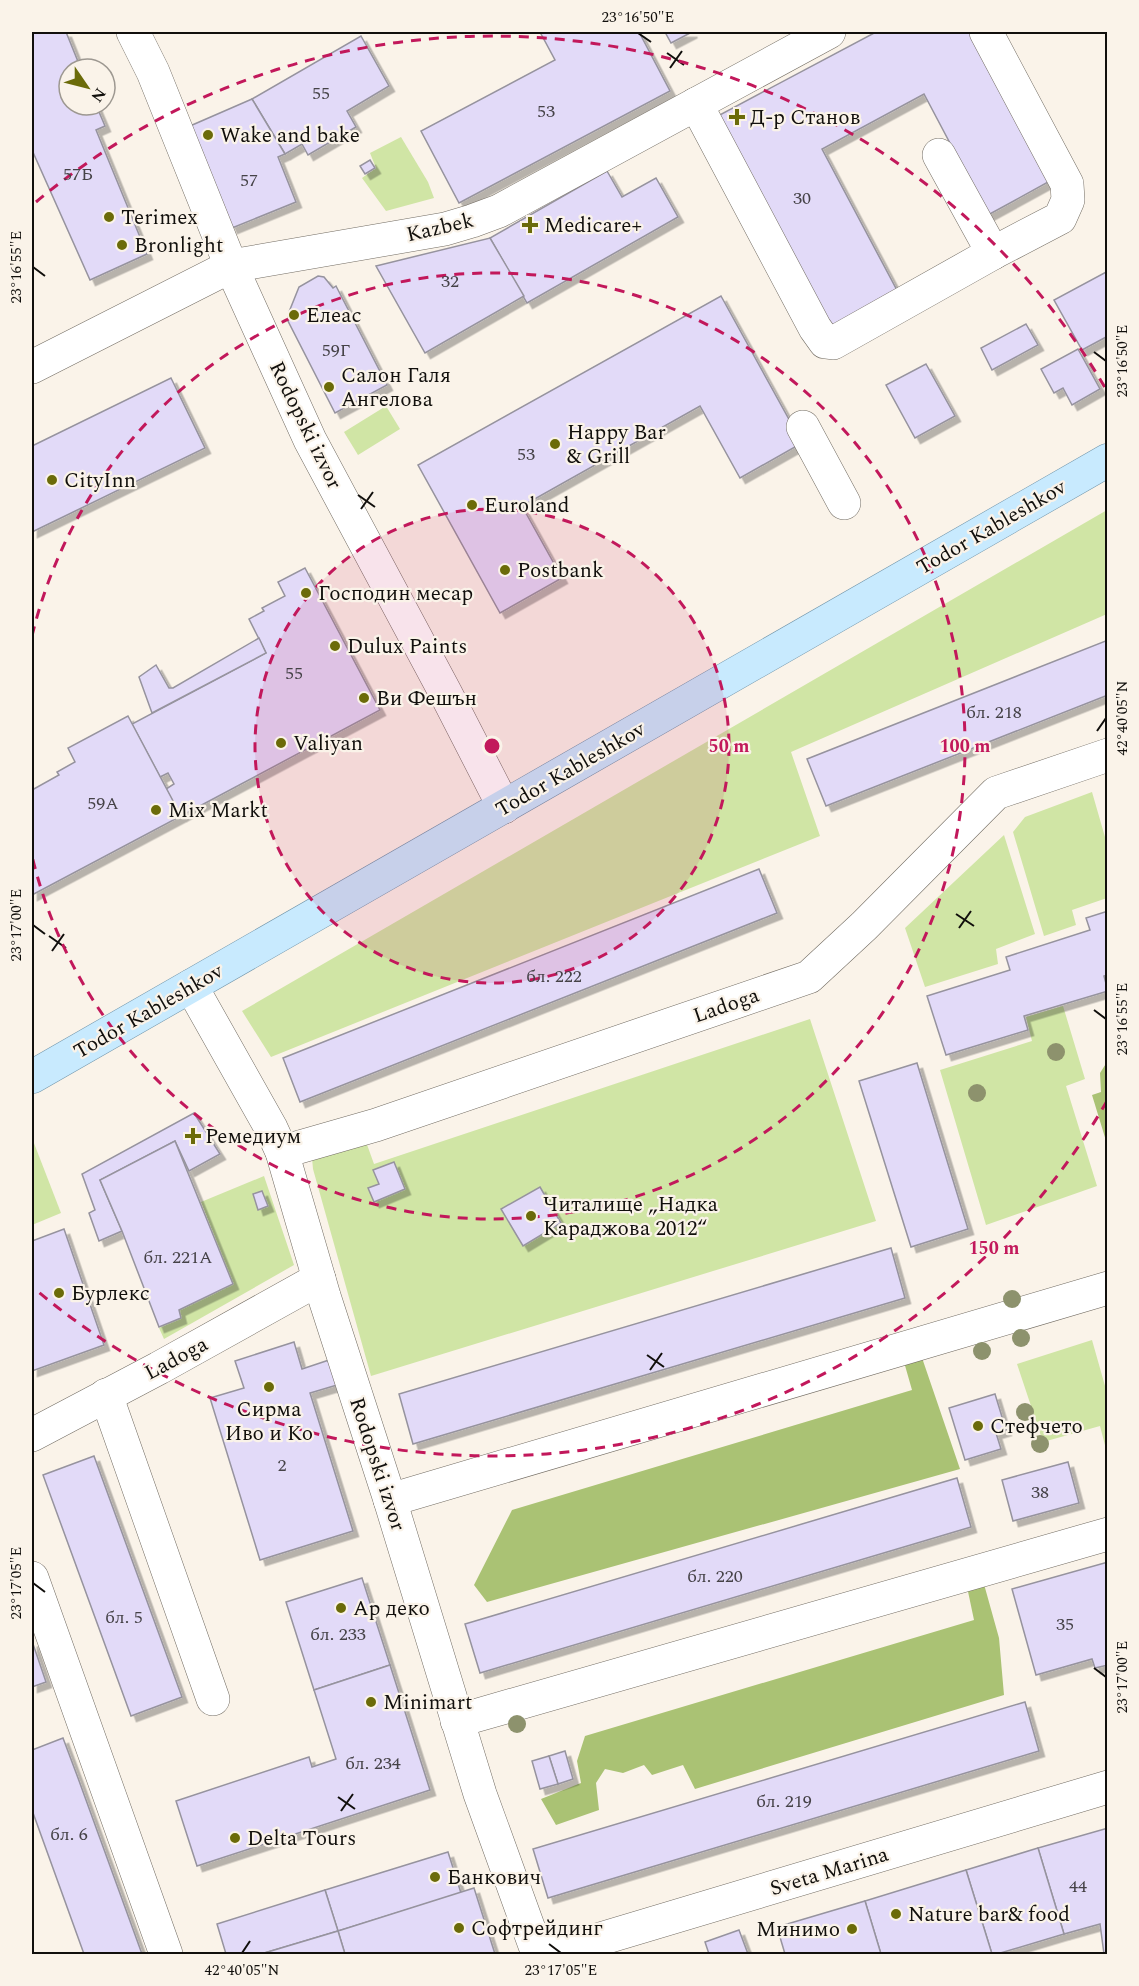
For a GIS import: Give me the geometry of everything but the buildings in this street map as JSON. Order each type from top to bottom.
[{"type":"main road","name":"Todor Kableshkov","points":[[32,1077],[1107,459]]},
{"type":"street","name":"Rodopski izvor","points":[[133,32],[153,72],[231,266],[310,440],[504,807]]},
{"type":"street","name":"Kazbek","points":[[32,367],[135,329],[231,266],[445,229],[499,211],[829,32]]},
{"type":"street","points":[[696,104],[815,328],[825,342],[833,343],[1060,218],[1068,200],[1067,184],[986,32]]},
{"type":"street","points":[[939,154],[993,253]]},
{"type":"street","points":[[803,427],[844,503]]},
{"type":"street","name":"Ladoga","points":[[282,1152],[376,1125],[809,977],[864,926],[996,793],[1107,755]]},
{"type":"street","name":"Rodopski izvor","points":[[191,986],[271,1128],[282,1152],[351,1383],[390,1500],[480,1794],[538,1954]]},
{"type":"street","name":"Ladoga","points":[[32,1435],[320,1279]]},
{"type":"street","points":[[390,1500],[1107,1288]]},
{"type":"street","points":[[106,1395],[213,1699]]},
{"type":"street","points":[[457,1721],[1107,1534]]},
{"type":"street","points":[[32,1578],[166,1954]]},
{"type":"street","name":"Sveta Marina","points":[[550,1954],[1107,1787]]},
{"type":"green space","points":[[401,137],[428,182],[434,198],[386,211],[362,178],[376,168],[370,153]]},
{"type":"green space","points":[[386,406],[400,429],[358,455],[344,432]]},
{"type":"green space","points":[[1107,510],[1107,614],[791,752],[820,836],[271,1057],[242,1011]]},
{"type":"green space","points":[[1092,792],[1107,844],[1107,898],[1072,910],[1076,925],[1044,936],[1013,832],[1025,817]]},
{"type":"green space","points":[[1004,835],[1035,934],[996,949],[998,964],[925,987],[905,928]]},
{"type":"green space","points":[[1063,1006],[1085,1079],[1066,1086],[1097,1186],[986,1225],[940,1070],[1032,1041],[1026,1017]]},
{"type":"green space","points":[[810,1019],[876,1221],[371,1376],[313,1169],[312,1158],[365,1139],[374,1164]]},
{"type":"green space","points":[[1107,1062],[1107,1144],[1092,1095],[1101,1092],[1100,1073]]},
{"type":"green space","points":[[32,1138],[61,1213],[32,1225]]},
{"type":"green space","points":[[264,1176],[294,1265],[164,1339],[159,1328],[181,1318],[179,1310],[233,1284],[201,1202]]},
{"type":"green space","points":[[1092,1340],[1107,1393],[1107,1453],[1100,1426],[1043,1442],[1017,1364]]},
{"type":"green space","points":[[919,1349],[960,1469],[487,1602],[474,1585],[512,1510],[912,1390],[902,1355]]},
{"type":"green space","points":[[982,1577],[999,1638],[1004,1695],[695,1789],[683,1765],[652,1775],[644,1765],[623,1773],[605,1769],[596,1783],[599,1810],[556,1825],[541,1799],[581,1783],[577,1761],[585,1736],[974,1620],[966,1582]]},
{"type":"place","name":"Д-р Станов","points":[[737,117]]},
{"type":"place","name":"Wake and bake","points":[[208,135]]},
{"type":"place","name":"Terimex","points":[[109,217]]},
{"type":"place","name":"Medicare+","points":[[530,225]]},
{"type":"place","name":"Bronlight","points":[[122,245]]},
{"type":"place","name":"Елеас","points":[[294,315]]},
{"type":"place","name":"Салон Галя Ангелова","points":[[329,387]]},
{"type":"place","name":"Happy Bar & Grill","points":[[555,444]]},
{"type":"place","name":"CityInn","points":[[52,480]]},
{"type":"place","name":"Euroland","points":[[472,505]]},
{"type":"place","name":"Postbank","points":[[505,570]]},
{"type":"place","name":"Господин месар","points":[[306,593]]},
{"type":"place","name":"Dulux Paints","points":[[335,646]]},
{"type":"place","name":"Ви Фешън","points":[[364,698]]},
{"type":"place","name":"Valiyan","points":[[281,743]]},
{"type":"place","name":"Mix Markt","points":[[156,810]]},
{"type":"place","name":"Ремедиум","points":[[193,1136]]},
{"type":"place","name":"Читалище „Надка Караджова 2012“","points":[[531,1216]]},
{"type":"place","name":"Бурлекс","points":[[59,1293]]},
{"type":"place","name":"Сирма Иво и Ко","points":[[269,1387]]},
{"type":"place","name":"Стефчето","points":[[978,1426]]},
{"type":"place","name":"Ар деко","points":[[341,1608]]},
{"type":"place","name":"Minimart","points":[[371,1702]]},
{"type":"place","name":"Delta Tours","points":[[235,1838]]},
{"type":"place","name":"Банкович","points":[[435,1877]]},
{"type":"place","name":"Nature bar& food","points":[[896,1914]]},
{"type":"place","name":"Софтрейдинг","points":[[459,1928]]},
{"type":"place","name":"Минимо","points":[[852,1929]]}]
